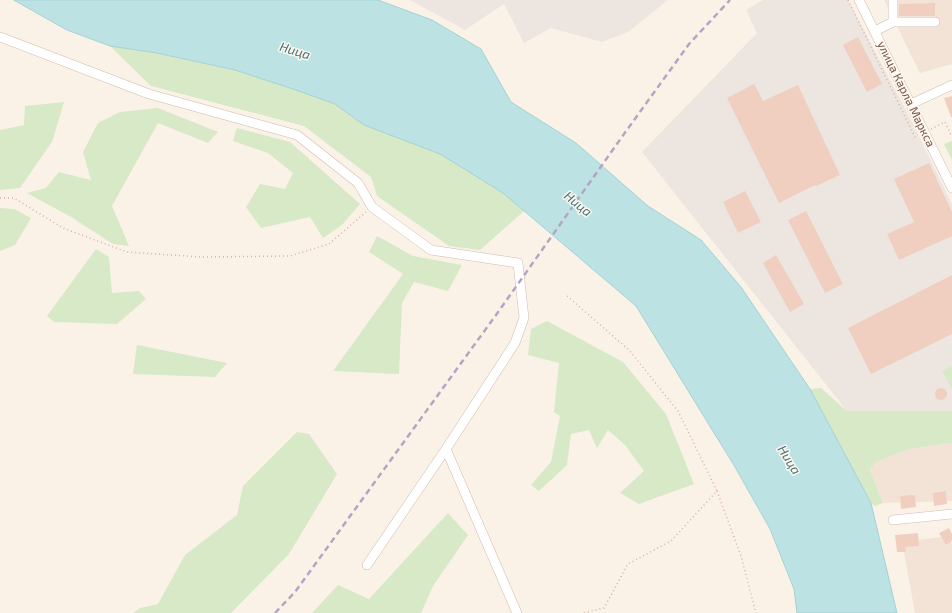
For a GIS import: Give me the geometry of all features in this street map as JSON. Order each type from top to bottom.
[{"type":"street","name":"улица Карла Маркса","points":[[859,0],[952,188]]},
{"type":"street","points":[[893,0],[894,22]]},
{"type":"street","points":[[874,31],[894,22],[935,22]]},
{"type":"street","points":[[0,37],[149,94],[297,135],[358,184],[372,207],[431,250],[518,263],[524,318],[518,337],[446,449],[367,565]]},
{"type":"street","points":[[911,104],[952,85]]},
{"type":"street","points":[[446,449],[517,613]]},
{"type":"street","points":[[893,520],[952,514]]},
{"type":"path","points":[[848,0],[915,137],[945,122],[952,137]]},
{"type":"path","points":[[0,198],[14,198],[63,228],[127,252],[201,257],[290,256],[329,244],[372,207]]},
{"type":"path","points":[[567,296],[629,350],[678,411],[717,491],[741,556],[756,613]]},
{"type":"path","points":[[582,613],[604,608],[628,564],[671,541],[717,491]]},
{"type":"shaded area","points":[[410,0],[668,0],[628,32],[602,42],[551,28],[524,43],[504,4],[465,30]]},
{"type":"shaded area","points":[[763,0],[848,0],[911,120],[952,204],[952,366],[942,371],[952,389],[952,411],[847,411],[642,152],[757,33],[746,10]]},
{"type":"shaded area","points":[[884,0],[952,0],[952,64],[920,73]]},
{"type":"shaded area","points":[[952,443],[952,501],[883,503],[870,470],[876,462],[909,449]]},
{"type":"shaded area","points":[[948,536],[952,544],[952,613],[915,613],[902,542]]},
{"type":"green space","points":[[110,46],[157,53],[235,70],[335,104],[364,125],[440,154],[503,193],[524,211],[480,250],[449,246],[377,196],[371,177],[304,126],[151,86]]},
{"type":"green space","points":[[64,102],[52,142],[20,188],[0,190],[0,130],[24,125],[25,106]]},
{"type":"green space","points":[[158,108],[218,132],[208,143],[158,123],[112,206],[129,246],[113,244],[71,217],[27,193],[46,188],[59,172],[91,180],[83,152],[98,123],[120,112]]},
{"type":"green space","points":[[237,128],[290,142],[360,204],[342,225],[323,238],[310,217],[261,228],[246,207],[260,184],[285,189],[293,173],[268,153],[233,141]]},
{"type":"green space","points":[[952,141],[952,160],[944,144]]},
{"type":"green space","points":[[0,208],[14,209],[31,218],[15,245],[0,251]]},
{"type":"green space","points":[[377,236],[413,256],[462,265],[448,291],[414,282],[402,303],[399,374],[333,371],[403,274],[369,252]]},
{"type":"green space","points":[[96,249],[109,257],[112,293],[139,291],[146,299],[117,324],[54,322],[47,316]]},
{"type":"green space","points":[[547,321],[623,362],[666,414],[694,484],[639,504],[620,493],[644,471],[625,445],[608,430],[597,448],[589,430],[571,434],[567,465],[539,491],[531,485],[551,462],[560,416],[554,412],[559,363],[528,355],[531,329]]},
{"type":"green space","points":[[137,345],[227,363],[215,377],[133,374]]},
{"type":"green space","points":[[952,366],[952,389],[942,371]]},
{"type":"green space","points":[[821,388],[847,411],[952,411],[952,443],[909,449],[876,462],[870,470],[883,503],[875,506],[871,503],[810,389]]},
{"type":"green space","points":[[297,432],[309,434],[337,474],[289,554],[231,613],[133,613],[140,608],[158,604],[185,555],[237,515],[243,486]]},
{"type":"green space","points":[[448,513],[468,535],[433,586],[421,613],[312,613],[338,585],[369,599]]},
{"type":"water","name":"Ница","points":[[14,0],[378,0],[432,20],[481,49],[511,102],[576,143],[648,206],[701,240],[741,287],[810,389],[871,503],[897,613],[797,613],[794,589],[770,529],[735,467],[636,306],[503,193],[440,154],[364,125],[335,104],[235,70],[157,53],[110,46],[67,30]]},
{"type":"building","points":[[935,3],[935,16],[899,16],[899,4]]},
{"type":"building","points":[[858,37],[882,84],[867,92],[843,45]]},
{"type":"building","points":[[754,84],[763,101],[798,85],[840,175],[816,186],[815,185],[779,203],[727,98]]},
{"type":"building","points":[[952,96],[952,117],[951,117],[944,98]]},
{"type":"building","points":[[929,163],[952,212],[952,236],[899,260],[887,234],[914,222],[894,179]]},
{"type":"building","points":[[745,191],[761,222],[738,233],[723,202]]},
{"type":"building","points":[[806,211],[843,284],[825,293],[788,220]]},
{"type":"building","points":[[776,255],[804,304],[790,312],[763,263]]},
{"type":"building","points":[[952,275],[952,334],[871,374],[848,328]]},
{"type":"building","points":[[943,388],[946,389],[946,399],[939,400],[936,399],[935,392],[936,389]]},
{"type":"building","points":[[946,491],[947,504],[934,506],[933,493]]},
{"type":"building","points":[[915,495],[916,507],[901,509],[900,496]]},
{"type":"building","points":[[949,528],[952,534],[952,541],[946,545],[939,533]]},
{"type":"building","points":[[918,533],[919,546],[905,547],[906,552],[897,552],[895,535]]},
{"type":"railway","points":[[275,613],[295,592],[496,315],[689,44],[730,0]]}]
